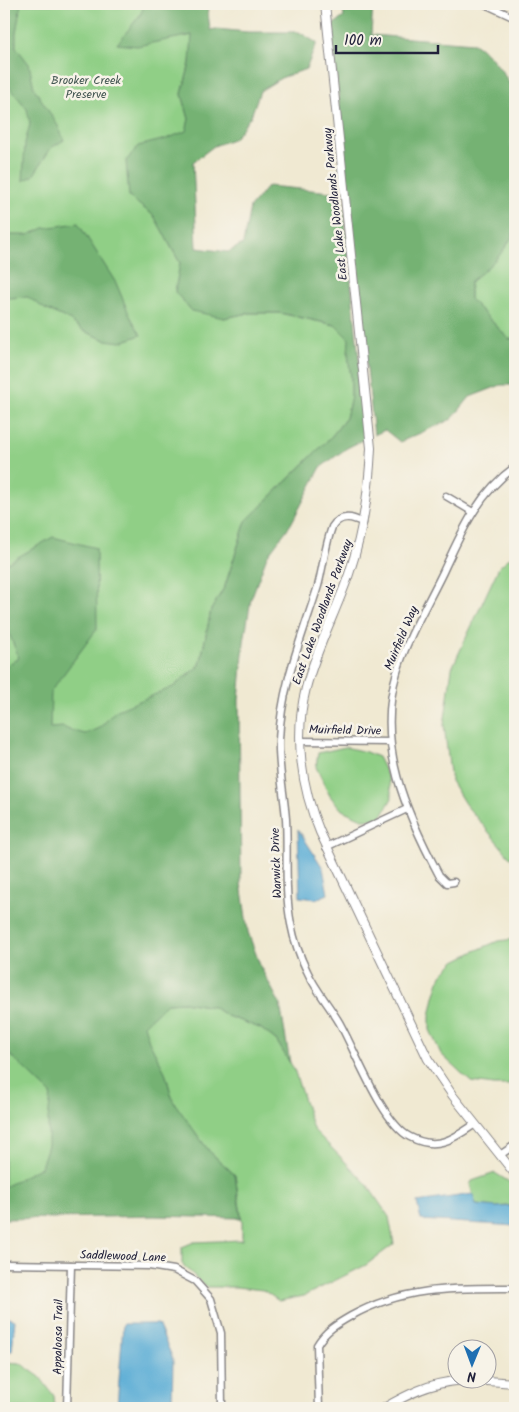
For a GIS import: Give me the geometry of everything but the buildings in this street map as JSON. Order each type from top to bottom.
[{"type":"street","name":"East Lake Woodlands Parkway","points":[[325,4],[371,434],[370,479],[363,523],[348,576],[306,688],[300,741],[302,769],[312,813],[326,847],[422,1047],[437,1072],[475,1124],[515,1174]]},
{"type":"street","points":[[485,4],[515,18]]},
{"type":"street","name":"Muirfield Way","points":[[454,882],[447,883],[439,875],[407,809],[393,762],[390,742],[390,710],[397,672],[406,648],[473,512],[488,492],[515,467]]},
{"type":"street","points":[[446,496],[473,512]]},
{"type":"street","name":"Warwick Drive","points":[[363,523],[345,517],[335,522],[332,527],[321,574],[292,662],[282,703],[279,752],[286,819],[288,892],[291,923],[307,971],[340,1025],[378,1099],[400,1129],[407,1136],[419,1141],[439,1143],[453,1139],[475,1124]]},
{"type":"street","name":"Muirfield Drive","points":[[300,741],[390,742]]},
{"type":"street","points":[[326,847],[407,809]]},
{"type":"street","points":[[500,1155],[515,1145]]},
{"type":"street","name":"Saddlewood Lane","points":[[4,1264],[150,1266],[174,1270],[195,1281],[211,1299],[221,1333],[222,1408]]},
{"type":"street","name":"Appaloosa Trail","points":[[67,1408],[71,1265]]},
{"type":"street","points":[[319,1408],[317,1345],[322,1336],[334,1326],[389,1298],[454,1288],[515,1288]]},
{"type":"street","points":[[384,1408],[404,1396],[435,1385],[457,1381],[515,1382]]},
{"type":"green space","name":"Brooker Creek Preserve","points":[[4,4],[170,4],[183,37],[193,35],[190,63],[182,94],[189,119],[166,238],[180,263],[175,292],[224,318],[249,313],[279,313],[335,325],[350,339],[348,354],[351,396],[346,418],[331,437],[246,521],[225,586],[211,610],[200,665],[173,687],[154,1014],[167,1003],[184,1002],[213,1007],[227,1016],[260,1028],[276,1040],[294,1069],[313,1129],[366,1183],[389,1217],[394,1244],[366,1265],[304,1296],[279,1301],[263,1290],[236,1287],[206,1287],[182,1264],[182,1247],[194,1242],[242,1240],[242,1221],[235,1175],[209,1151],[189,1125],[173,1101],[165,1072],[4,1213]]},
{"type":"green space","points":[[4,4],[21,4],[16,33],[16,47],[29,64],[34,88],[58,126],[64,140],[51,148],[33,176],[23,181],[25,143],[30,124],[27,109],[4,80]]},
{"type":"green space","points":[[145,4],[207,4],[210,30],[299,32],[317,43],[306,69],[281,78],[260,91],[251,116],[235,138],[214,146],[193,162],[197,248],[228,252],[243,244],[250,207],[268,186],[342,193],[367,438],[347,448],[321,467],[291,524],[267,556],[251,599],[244,642],[239,700],[241,883],[248,932],[261,968],[280,1004],[290,1063],[276,1040],[260,1028],[227,1016],[213,1007],[184,1002],[167,1003],[144,1025],[149,1041],[165,1072],[173,1101],[209,1151],[235,1175],[241,1218],[154,1216],[4,1219],[4,1187],[41,1167],[48,1145],[51,1094],[4,1049],[4,667],[19,658],[4,621],[4,565],[53,537],[96,548],[97,629],[51,691],[50,728],[64,727],[85,734],[100,728],[115,711],[173,687],[200,665],[211,610],[225,586],[246,521],[331,437],[346,418],[351,396],[348,354],[349,339],[335,325],[280,313],[249,313],[224,318],[192,311],[175,292],[180,263],[154,216],[129,197],[126,161],[138,146],[166,139],[186,131],[189,119],[182,94],[190,63],[192,35],[137,46],[117,44],[140,15]]},
{"type":"green space","points":[[342,4],[373,4],[371,35],[474,43],[492,59],[515,92],[515,230],[496,259],[470,282],[470,299],[509,339],[515,339],[515,385],[501,385],[470,397],[452,419],[400,442],[385,430],[374,435],[331,26],[344,17]]},
{"type":"green space","points":[[78,223],[116,283],[129,314],[141,335],[121,342],[105,340],[84,331],[68,319],[45,309],[28,297],[8,298],[4,302],[4,235],[28,235],[44,228]]},
{"type":"green space","points":[[515,230],[515,339],[509,339],[470,299],[470,282],[496,259]]},
{"type":"green space","points":[[515,553],[515,863],[465,804],[451,781],[444,725],[452,668],[499,567]]},
{"type":"green space","points":[[345,747],[378,757],[389,779],[392,798],[380,819],[362,819],[342,810],[330,796],[316,767],[318,753]]},
{"type":"green space","points":[[515,939],[515,1085],[471,1082],[441,1054],[430,1030],[430,1016],[434,997],[441,975],[455,961],[498,941]]},
{"type":"green space","points":[[495,1173],[514,1185],[514,1205],[497,1207],[476,1205],[470,1185],[472,1181]]},
{"type":"green space","points":[[4,1362],[20,1363],[40,1377],[54,1396],[55,1408],[4,1408]]},
{"type":"water","points":[[298,829],[323,868],[328,894],[316,899],[300,897]]},
{"type":"water","points":[[473,1194],[476,1205],[515,1206],[515,1226],[421,1220],[417,1202]]},
{"type":"water","points":[[4,1316],[15,1320],[12,1351],[4,1352]]},
{"type":"water","points":[[123,1324],[158,1324],[173,1359],[172,1408],[117,1408]]}]
